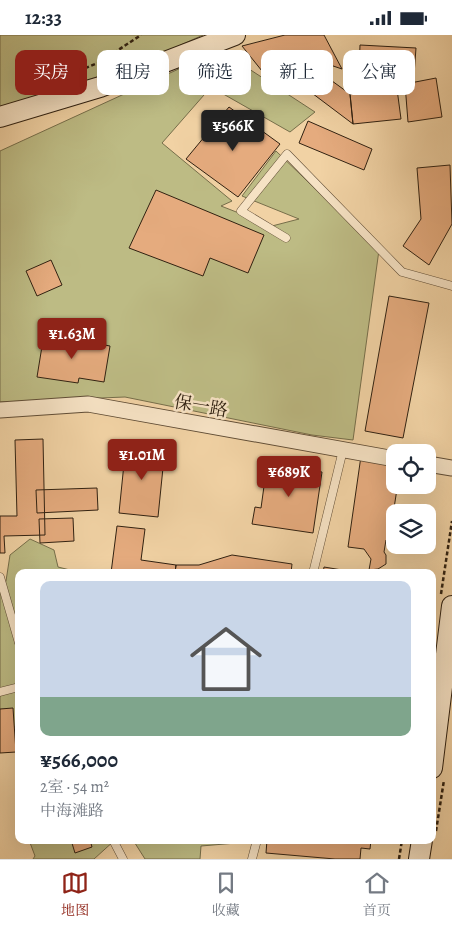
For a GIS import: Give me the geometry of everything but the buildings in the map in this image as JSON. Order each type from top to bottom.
[{"type":"main road","points":[[0,117],[100,87],[235,35]]},
{"type":"main road","points":[[439,769],[446,602]]},
{"type":"main road","points":[[419,859],[426,844]]},
{"type":"street","name":"保一路","points":[[0,410],[88,404],[386,457]]},
{"type":"street","points":[[436,465],[452,468]]},
{"type":"lane","points":[[286,238],[240,211],[287,154],[402,272],[452,287]]},
{"type":"lane","points":[[314,569],[343,450]]},
{"type":"lane","points":[[0,577],[15,629]]},
{"type":"lane","points":[[0,692],[15,688]]},
{"type":"lane","points":[[115,844],[123,859]]},
{"type":"lane","points":[[252,859],[256,844]]},
{"type":"path","points":[[70,96],[64,77],[100,62],[140,35]]},
{"type":"path","points":[[446,602],[452,521]]},
{"type":"path","points":[[436,788],[439,769]]},
{"type":"path","points":[[399,859],[401,844]]},
{"type":"shaded area","points":[[0,35],[203,35],[169,50],[97,50],[97,80],[87,83],[87,50],[15,50],[15,95],[46,95],[0,109]]},
{"type":"shaded area","points":[[179,69],[179,95],[204,95],[162,143],[232,201],[221,206],[272,226],[299,219],[242,196],[276,151],[379,250],[353,440],[312,435],[125,397],[0,402],[0,151],[122,95],[169,95],[169,73]]},
{"type":"shaded area","points":[[251,70],[261,77],[261,95],[289,95],[315,112],[290,132],[225,95],[251,95]]},
{"type":"shaded area","points":[[30,539],[54,550],[58,567],[66,569],[15,569],[15,727],[0,727],[0,594],[6,581],[10,555]]},
{"type":"shaded area","points":[[30,844],[111,844],[94,859],[33,859],[35,856]]},
{"type":"shaded area","points":[[136,844],[225,844],[201,846],[200,859],[145,859]]}]
